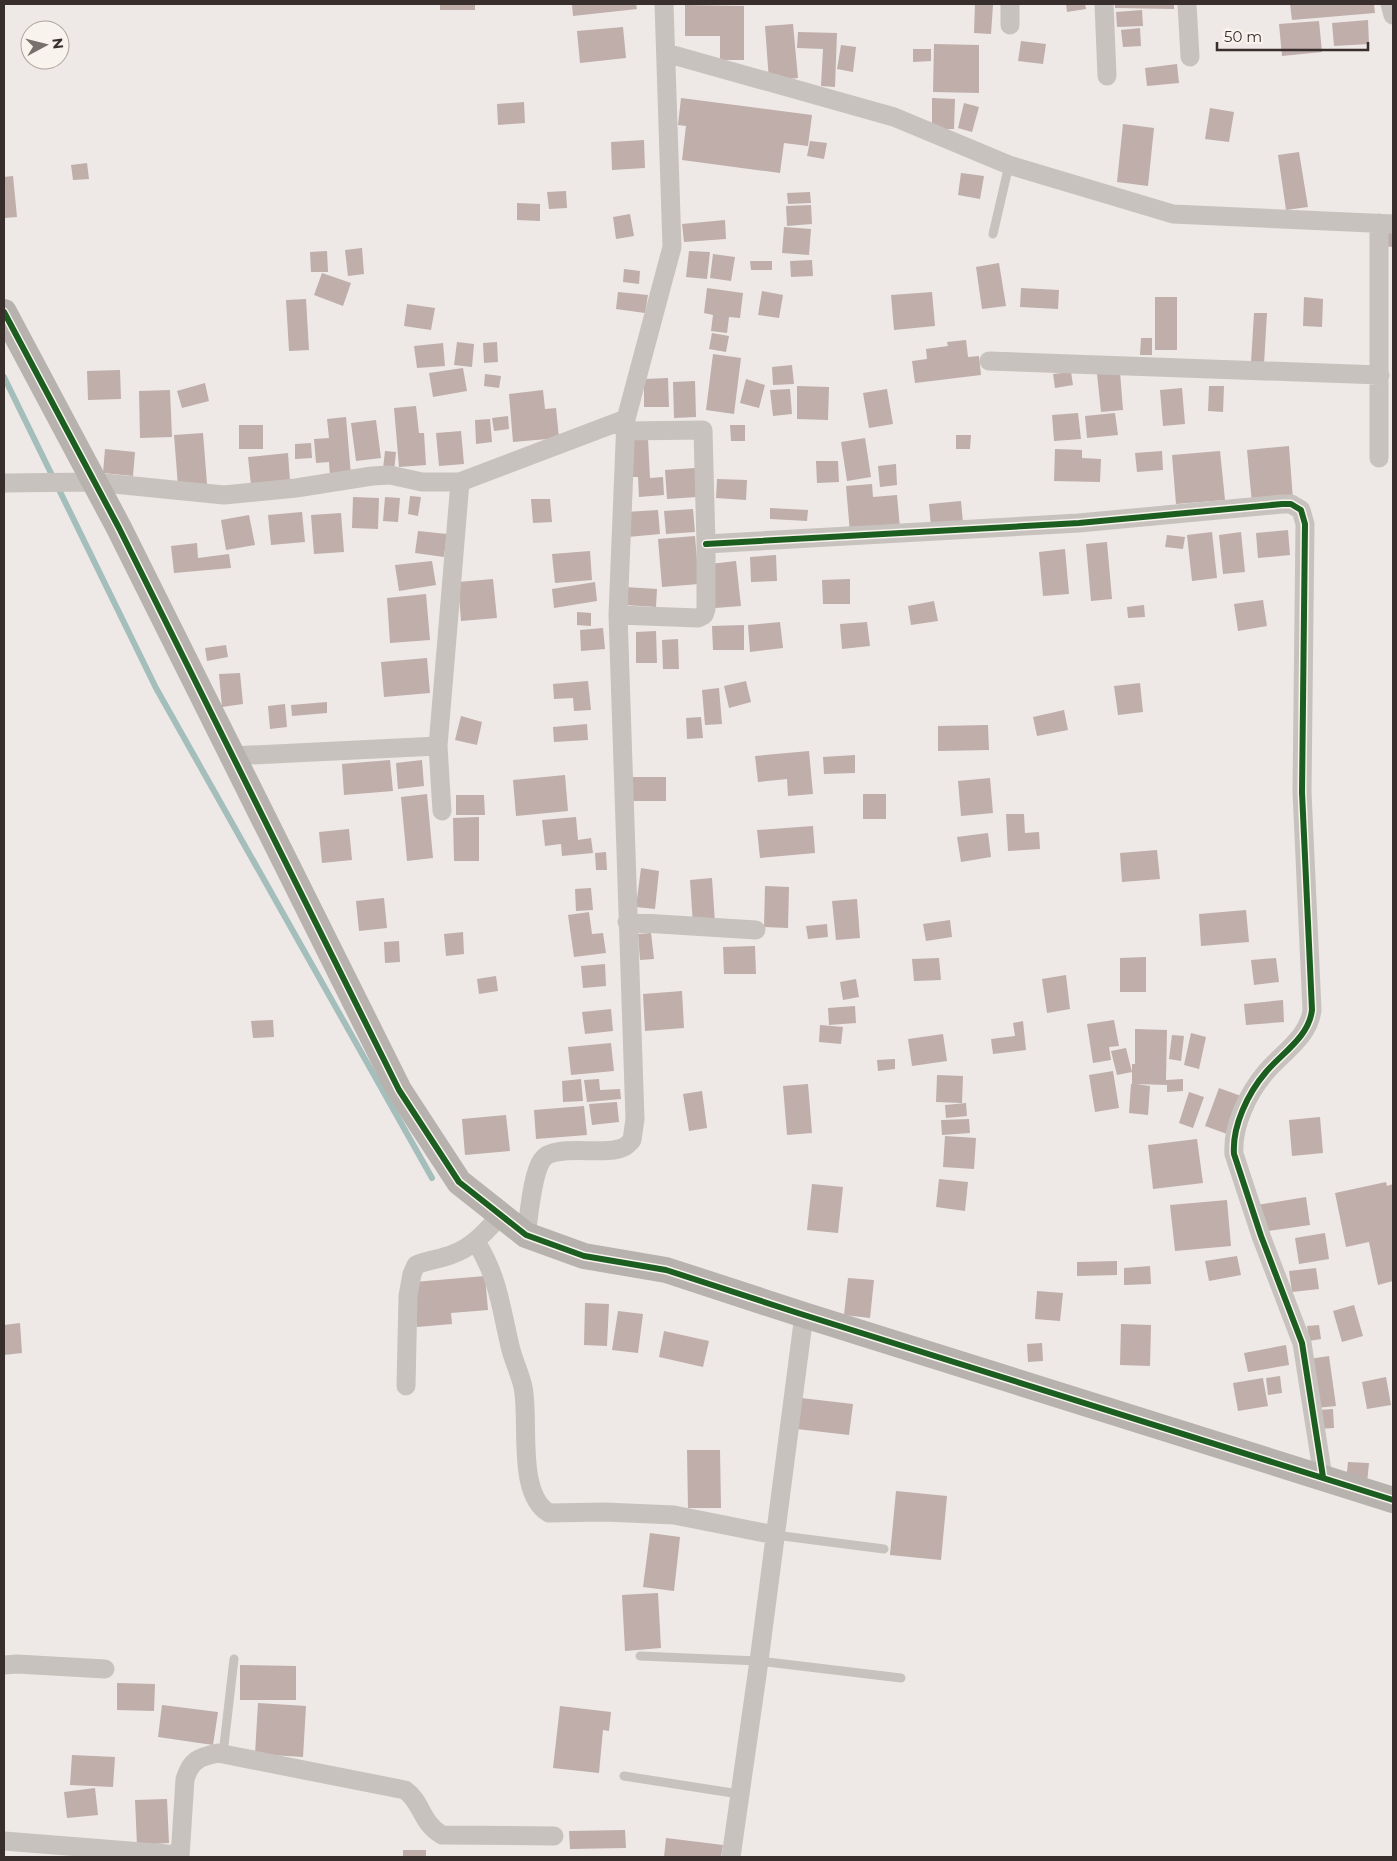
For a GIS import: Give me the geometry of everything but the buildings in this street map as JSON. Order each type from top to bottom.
[{"type":"street","points":[[526,1235],[537,1171],[542,1158],[562,1151],[624,1148],[632,1140],[635,1119],[618,615],[626,425],[672,246],[664,4]]},
{"type":"street","points":[[1010,4],[1010,25]]},
{"type":"street","points":[[1104,4],[1107,76]]},
{"type":"street","points":[[1187,4],[1190,58]]},
{"type":"street","points":[[1390,4],[1393,15]]},
{"type":"street","points":[[666,53],[894,117],[1010,165],[1173,214],[1386,223],[1379,458]]},
{"type":"street","points":[[4,312],[119,528],[399,1090],[459,1182],[526,1235],[584,1256],[666,1270],[1393,1500]]},
{"type":"street","points":[[989,361],[1380,375]]},
{"type":"street","points":[[4,483],[94,482],[224,495],[296,488],[390,475],[422,482],[460,482],[626,425],[703,430],[706,609],[702,616],[698,618],[618,615]]},
{"type":"street","points":[[442,810],[438,746],[460,482]]},
{"type":"street","points":[[706,544],[1079,522],[1282,504],[1291,504],[1301,510],[1305,524],[1302,792],[1312,1010],[1310,1023],[1266,1071],[1254,1088],[1244,1109],[1233,1144],[1234,1154],[1261,1236],[1302,1343],[1323,1477]]},
{"type":"street","points":[[232,756],[438,746]]},
{"type":"street","points":[[627,922],[756,930]]},
{"type":"street","points":[[406,1386],[408,1296],[412,1274],[416,1266],[453,1254],[476,1242],[501,1215]]},
{"type":"street","points":[[476,1242],[488,1259],[499,1290],[511,1349],[523,1387],[527,1422],[526,1460],[530,1484],[536,1502],[541,1509],[549,1513],[605,1512],[674,1515],[775,1535]]},
{"type":"street","points":[[731,1857],[759,1661],[804,1315]]},
{"type":"street","points":[[4,1665],[17,1664],[105,1669]]},
{"type":"street","points":[[4,1841],[180,1856],[185,1779],[188,1768],[200,1757],[218,1753],[405,1790],[413,1796],[425,1820],[433,1830],[442,1836],[554,1836]]},
{"type":"lane","points":[[993,234],[1010,165]]},
{"type":"lane","points":[[775,1535],[884,1549]]},
{"type":"lane","points":[[640,1656],[759,1661],[901,1678]]},
{"type":"lane","points":[[223,1754],[234,1659]]},
{"type":"lane","points":[[624,1776],[739,1794]]},
{"type":"waterway","points":[[4,377],[156,688],[432,1178]]},
{"type":"cycle path","points":[[4,312],[119,528],[399,1090],[459,1182],[526,1235],[584,1256],[666,1270],[1393,1500]]},
{"type":"cycle path","points":[[706,544],[1079,523],[1282,504],[1291,504],[1301,510],[1305,524],[1302,792],[1312,1010],[1306,1028],[1294,1044],[1259,1080],[1247,1100],[1238,1121],[1234,1154],[1261,1236],[1302,1343],[1323,1477]]}]
